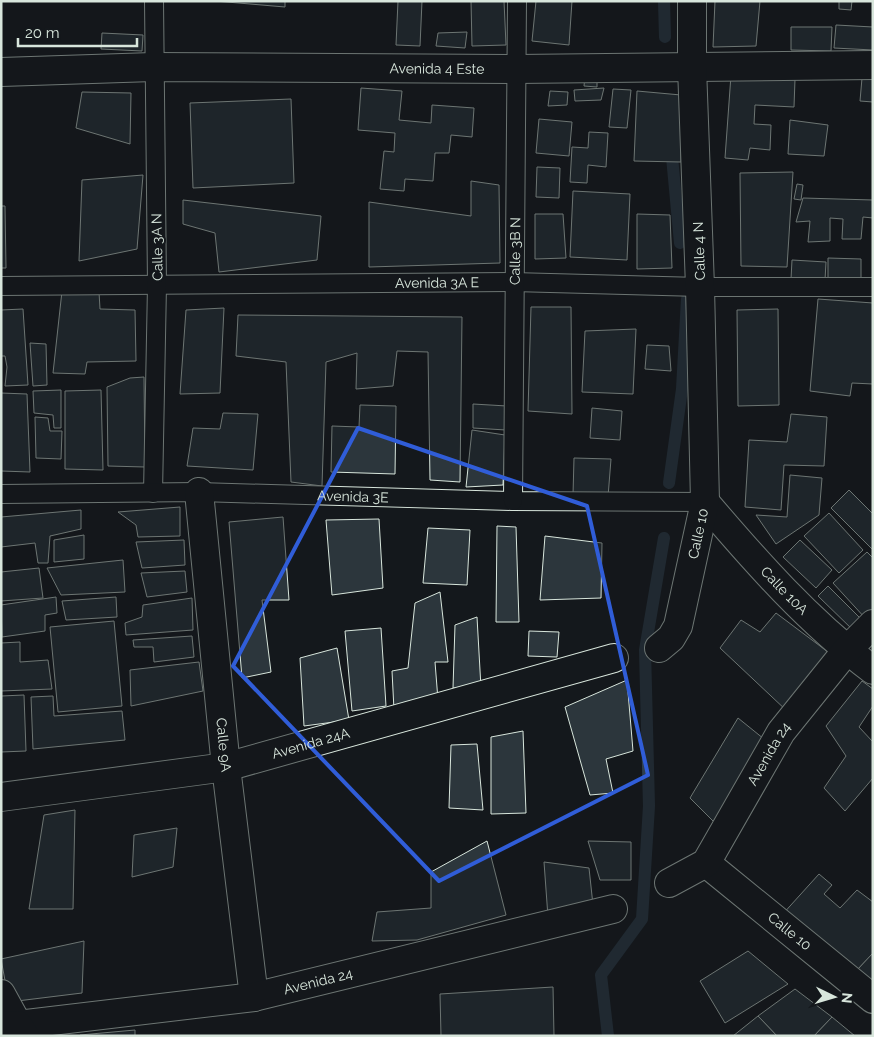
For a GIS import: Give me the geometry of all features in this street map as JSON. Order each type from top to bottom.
[{"type":"street","name":"Calle 4 N","points":[[692,1],[692,67],[705,502]]},
{"type":"street","name":"Avenida 4 Este","points":[[1,72],[153,67],[517,69],[873,65]]},
{"type":"street","name":"Calle 9A","points":[[199,492],[226,767],[254,997]]},
{"type":"street","name":"Calle 10","points":[[660,648],[671,638],[678,626],[705,502]]},
{"type":"street","name":"Calle 10A","points":[[705,502],[765,572],[847,650],[873,670]]},
{"type":"street","name":"Avenida 24","points":[[706,863],[781,732],[847,650],[873,624]]},
{"type":"street","name":"Avenida 24A","points":[[1,797],[226,767],[614,658]]},
{"type":"street","name":"Calle 10","points":[[706,863],[873,999]]},
{"type":"street","points":[[669,883],[706,863]]},
{"type":"street","name":"Avenida 24","points":[[15,1029],[254,997],[613,909]]},
{"type":"street","points":[[1,994],[15,1029]]},
{"type":"lane","name":"Calle 3A N","points":[[153,493],[157,285],[153,67],[154,1]]},
{"type":"lane","name":"Calle 3B N","points":[[513,501],[513,282],[517,1]]},
{"type":"lane","name":"Avenida 3A E","points":[[1,286],[513,282],[700,287],[873,287]]},
{"type":"lane","name":"Avenida 3E","points":[[1,494],[199,492],[513,501],[705,502]]},
{"type":"highlighted area","points":[[358,428],[587,506],[648,775],[439,881],[233,666]]},
{"type":"building","points":[[215,1],[285,1],[285,7]]},
{"type":"building","points":[[398,1],[422,1],[420,46],[396,45]]},
{"type":"building","points":[[471,1],[504,1],[506,45],[472,46]]},
{"type":"building","points":[[536,1],[572,1],[569,45],[532,41]]},
{"type":"building","points":[[715,1],[760,1],[756,46],[713,47]]},
{"type":"building","points":[[839,1],[852,1],[851,10],[839,9]]},
{"type":"building","points":[[836,25],[873,27],[873,50],[834,48]]},
{"type":"building","points":[[791,27],[832,27],[831,51],[791,50]]},
{"type":"building","points":[[467,32],[465,48],[436,46],[438,33]]},
{"type":"building","points":[[102,33],[143,35],[142,51],[101,49]]},
{"type":"building","points":[[731,75],[795,79],[794,107],[755,105],[754,124],[771,125],[770,150],[750,148],[748,160],[725,158]]},
{"type":"building","points":[[585,76],[597,78],[597,87],[584,86]]},
{"type":"building","points":[[862,78],[873,79],[873,102],[860,101]]},
{"type":"building","points":[[361,88],[402,91],[399,120],[431,123],[432,105],[474,108],[472,137],[451,135],[449,153],[435,153],[433,181],[405,179],[404,191],[380,189],[384,151],[394,152],[395,133],[358,130]]},
{"type":"building","points":[[604,88],[601,100],[575,101],[574,90]]},
{"type":"building","points":[[613,89],[631,90],[627,128],[609,127]]},
{"type":"building","points":[[550,91],[568,92],[567,105],[548,106]]},
{"type":"building","points":[[637,91],[681,95],[681,162],[634,161]]},
{"type":"building","points":[[82,92],[131,93],[130,144],[76,128]]},
{"type":"building","points":[[291,99],[294,183],[193,188],[190,103]]},
{"type":"building","points":[[539,119],[572,122],[569,156],[536,153]]},
{"type":"building","points":[[790,120],[828,125],[824,156],[788,154]]},
{"type":"building","points":[[589,132],[608,133],[606,167],[588,165],[587,183],[570,182],[572,147],[588,148]]},
{"type":"building","points":[[537,167],[560,168],[559,198],[536,197]]},
{"type":"building","points":[[793,172],[787,267],[741,266],[740,173]]},
{"type":"building","points":[[143,175],[137,249],[79,261],[82,180]]},
{"type":"building","points":[[471,181],[499,185],[500,263],[369,267],[369,202],[471,216]]},
{"type":"building","points":[[797,184],[803,185],[801,200],[794,199]]},
{"type":"building","points":[[573,191],[630,194],[627,260],[570,257]]},
{"type":"building","points":[[803,198],[873,200],[873,218],[863,217],[861,239],[842,239],[843,219],[830,218],[830,241],[808,242],[810,221],[796,222]]},
{"type":"building","points":[[183,200],[321,216],[317,260],[219,272],[215,233],[183,224]]},
{"type":"building","points":[[1,206],[5,206],[6,268],[1,268]]},
{"type":"building","points":[[535,214],[563,214],[566,258],[535,259]]},
{"type":"building","points":[[637,214],[670,215],[672,268],[637,269]]},
{"type":"building","points":[[828,258],[861,259],[861,278],[828,278]]},
{"type":"building","points":[[792,260],[826,262],[825,280],[791,279]]},
{"type":"building","points":[[62,291],[99,292],[100,309],[135,310],[136,361],[87,362],[85,374],[53,373]]},
{"type":"building","points":[[818,299],[873,303],[873,384],[852,383],[850,396],[810,391]]},
{"type":"building","points":[[531,307],[571,307],[572,414],[528,411]]},
{"type":"building","points":[[224,308],[220,393],[180,394],[186,310]]},
{"type":"building","points":[[23,309],[28,385],[5,386],[7,367],[5,356],[1,356],[1,310]]},
{"type":"building","points":[[778,309],[779,405],[738,406],[737,310]]},
{"type":"building","points":[[238,315],[462,317],[460,482],[430,480],[428,352],[397,351],[393,386],[356,389],[357,353],[326,362],[322,486],[291,482],[286,362],[236,356]]},
{"type":"building","points":[[636,329],[633,394],[582,392],[585,331]]},
{"type":"building","points":[[30,343],[46,344],[47,385],[33,386]]},
{"type":"building","points":[[647,345],[669,346],[671,371],[645,369]]},
{"type":"building","points":[[144,377],[145,467],[108,466],[107,387],[130,378]]},
{"type":"building","points":[[61,390],[61,428],[54,428],[53,415],[34,413],[33,391]]},
{"type":"building","points":[[101,390],[103,470],[65,469],[65,391]]},
{"type":"building","points":[[1,393],[27,394],[30,472],[1,471]]},
{"type":"building","points":[[473,404],[507,406],[506,430],[473,428]]},
{"type":"building","points":[[360,405],[396,406],[395,474],[331,472],[332,426],[359,427]]},
{"type":"building","points":[[592,408],[622,411],[620,440],[590,438]]},
{"type":"building","points":[[223,413],[258,414],[253,470],[187,466],[193,428],[220,429]]},
{"type":"building","points":[[791,414],[827,417],[824,466],[784,465],[781,510],[745,507],[749,440],[787,442]]},
{"type":"building","points":[[35,417],[48,418],[50,431],[62,431],[61,459],[36,458]]},
{"type":"building","points":[[472,430],[505,435],[503,485],[466,487]]},
{"type":"building","points":[[574,458],[611,459],[608,497],[573,495]]},
{"type":"building","points":[[790,475],[822,478],[819,515],[776,544],[756,515],[787,517]]},
{"type":"building","points":[[849,490],[873,514],[873,550],[831,508]]},
{"type":"building","points":[[180,507],[180,536],[138,537],[136,525],[118,512]]},
{"type":"building","points":[[81,510],[81,529],[50,536],[48,563],[38,563],[35,543],[1,547],[1,517]]},
{"type":"building","points":[[829,513],[863,550],[839,573],[804,536]]},
{"type":"building","points":[[283,517],[289,600],[262,600],[271,672],[242,678],[229,522]]},
{"type":"building","points":[[379,519],[383,588],[332,595],[326,520]]},
{"type":"building","points":[[497,526],[516,527],[519,622],[496,622]]},
{"type":"building","points":[[428,528],[470,530],[467,585],[423,583]]},
{"type":"building","points":[[84,535],[84,559],[54,562],[54,540]]},
{"type":"building","points":[[545,536],[602,543],[601,598],[540,600]]},
{"type":"building","points":[[184,540],[185,565],[142,568],[136,542]]},
{"type":"building","points":[[800,540],[832,570],[816,588],[783,557]]},
{"type":"building","points":[[867,552],[873,558],[873,612],[866,619],[833,583]]},
{"type":"building","points":[[123,560],[125,592],[61,595],[47,568]]},
{"type":"building","points":[[39,568],[43,598],[1,601],[1,572]]},
{"type":"building","points":[[185,571],[187,592],[147,597],[141,573]]},
{"type":"building","points":[[828,586],[864,622],[855,632],[818,596]]},
{"type":"building","points":[[440,592],[448,662],[435,662],[438,700],[394,710],[392,671],[408,668],[415,603]]},
{"type":"building","points":[[56,597],[57,613],[45,615],[45,631],[2,637],[1,605]]},
{"type":"building","points":[[116,597],[117,617],[66,620],[62,601]]},
{"type":"building","points":[[192,598],[193,630],[126,635],[125,623],[142,617],[143,605]]},
{"type":"building","points":[[776,613],[832,655],[788,712],[720,648],[741,620],[760,632]]},
{"type":"building","points":[[477,617],[481,688],[453,688],[455,625]]},
{"type":"building","points":[[114,621],[122,706],[58,712],[50,627]]},
{"type":"building","points":[[381,628],[386,706],[352,711],[345,631]]},
{"type":"building","points":[[529,631],[559,632],[557,657],[528,656]]},
{"type":"building","points":[[192,636],[194,657],[154,662],[153,647],[134,647],[133,640]]},
{"type":"building","points":[[20,642],[20,662],[48,660],[52,689],[1,691],[1,643]]},
{"type":"building","points":[[337,648],[349,720],[304,726],[300,658]]},
{"type":"building","points":[[199,662],[203,691],[131,706],[130,670]]},
{"type":"building","points":[[627,680],[633,751],[606,759],[613,793],[590,795],[565,707]]},
{"type":"building","points":[[862,681],[873,689],[873,706],[859,727],[873,742],[873,778],[845,811],[824,788],[846,756],[826,726]]},
{"type":"building","points":[[24,695],[26,751],[1,752],[1,696]]},
{"type":"building","points":[[53,696],[54,716],[122,711],[125,740],[33,749],[31,697]]},
{"type":"building","points":[[738,718],[764,739],[717,825],[690,798]]},
{"type":"building","points":[[523,731],[526,813],[491,814],[491,737]]},
{"type":"building","points":[[477,744],[483,810],[449,808],[451,745]]},
{"type":"building","points":[[75,810],[73,909],[29,909],[44,815]]},
{"type":"building","points":[[177,828],[173,867],[132,877],[134,835]]},
{"type":"building","points":[[487,841],[506,915],[417,940],[372,941],[377,912],[431,908],[431,872]]},
{"type":"building","points":[[588,841],[631,842],[631,880],[600,880]]},
{"type":"building","points":[[544,862],[589,868],[593,905],[548,917]]},
{"type":"building","points":[[819,874],[832,885],[824,894],[840,908],[857,890],[873,902],[873,953],[858,969],[781,916]]},
{"type":"building","points":[[84,941],[82,993],[9,1002],[1,959]]},
{"type":"building","points":[[748,951],[788,984],[725,1023],[700,981]]},
{"type":"building","points":[[873,953],[873,982],[858,969]]},
{"type":"building","points":[[553,987],[554,1036],[441,1036],[440,994]]},
{"type":"building","points":[[795,989],[832,1017],[814,1036],[777,1036],[758,1016]]},
{"type":"building","points":[[758,1016],[777,1036],[733,1036]]},
{"type":"building","points":[[832,1017],[855,1036],[814,1036]]},
{"type":"building","points":[[135,1030],[135,1036],[80,1036],[80,1035]]},
{"type":"waterway","points":[[664,1],[665,37]]},
{"type":"waterway","points":[[671,146],[680,243]]},
{"type":"waterway","points":[[669,483],[682,389],[687,299]]},
{"type":"waterway","points":[[608,1036],[601,975],[642,919],[649,806],[645,650],[664,538]]}]
